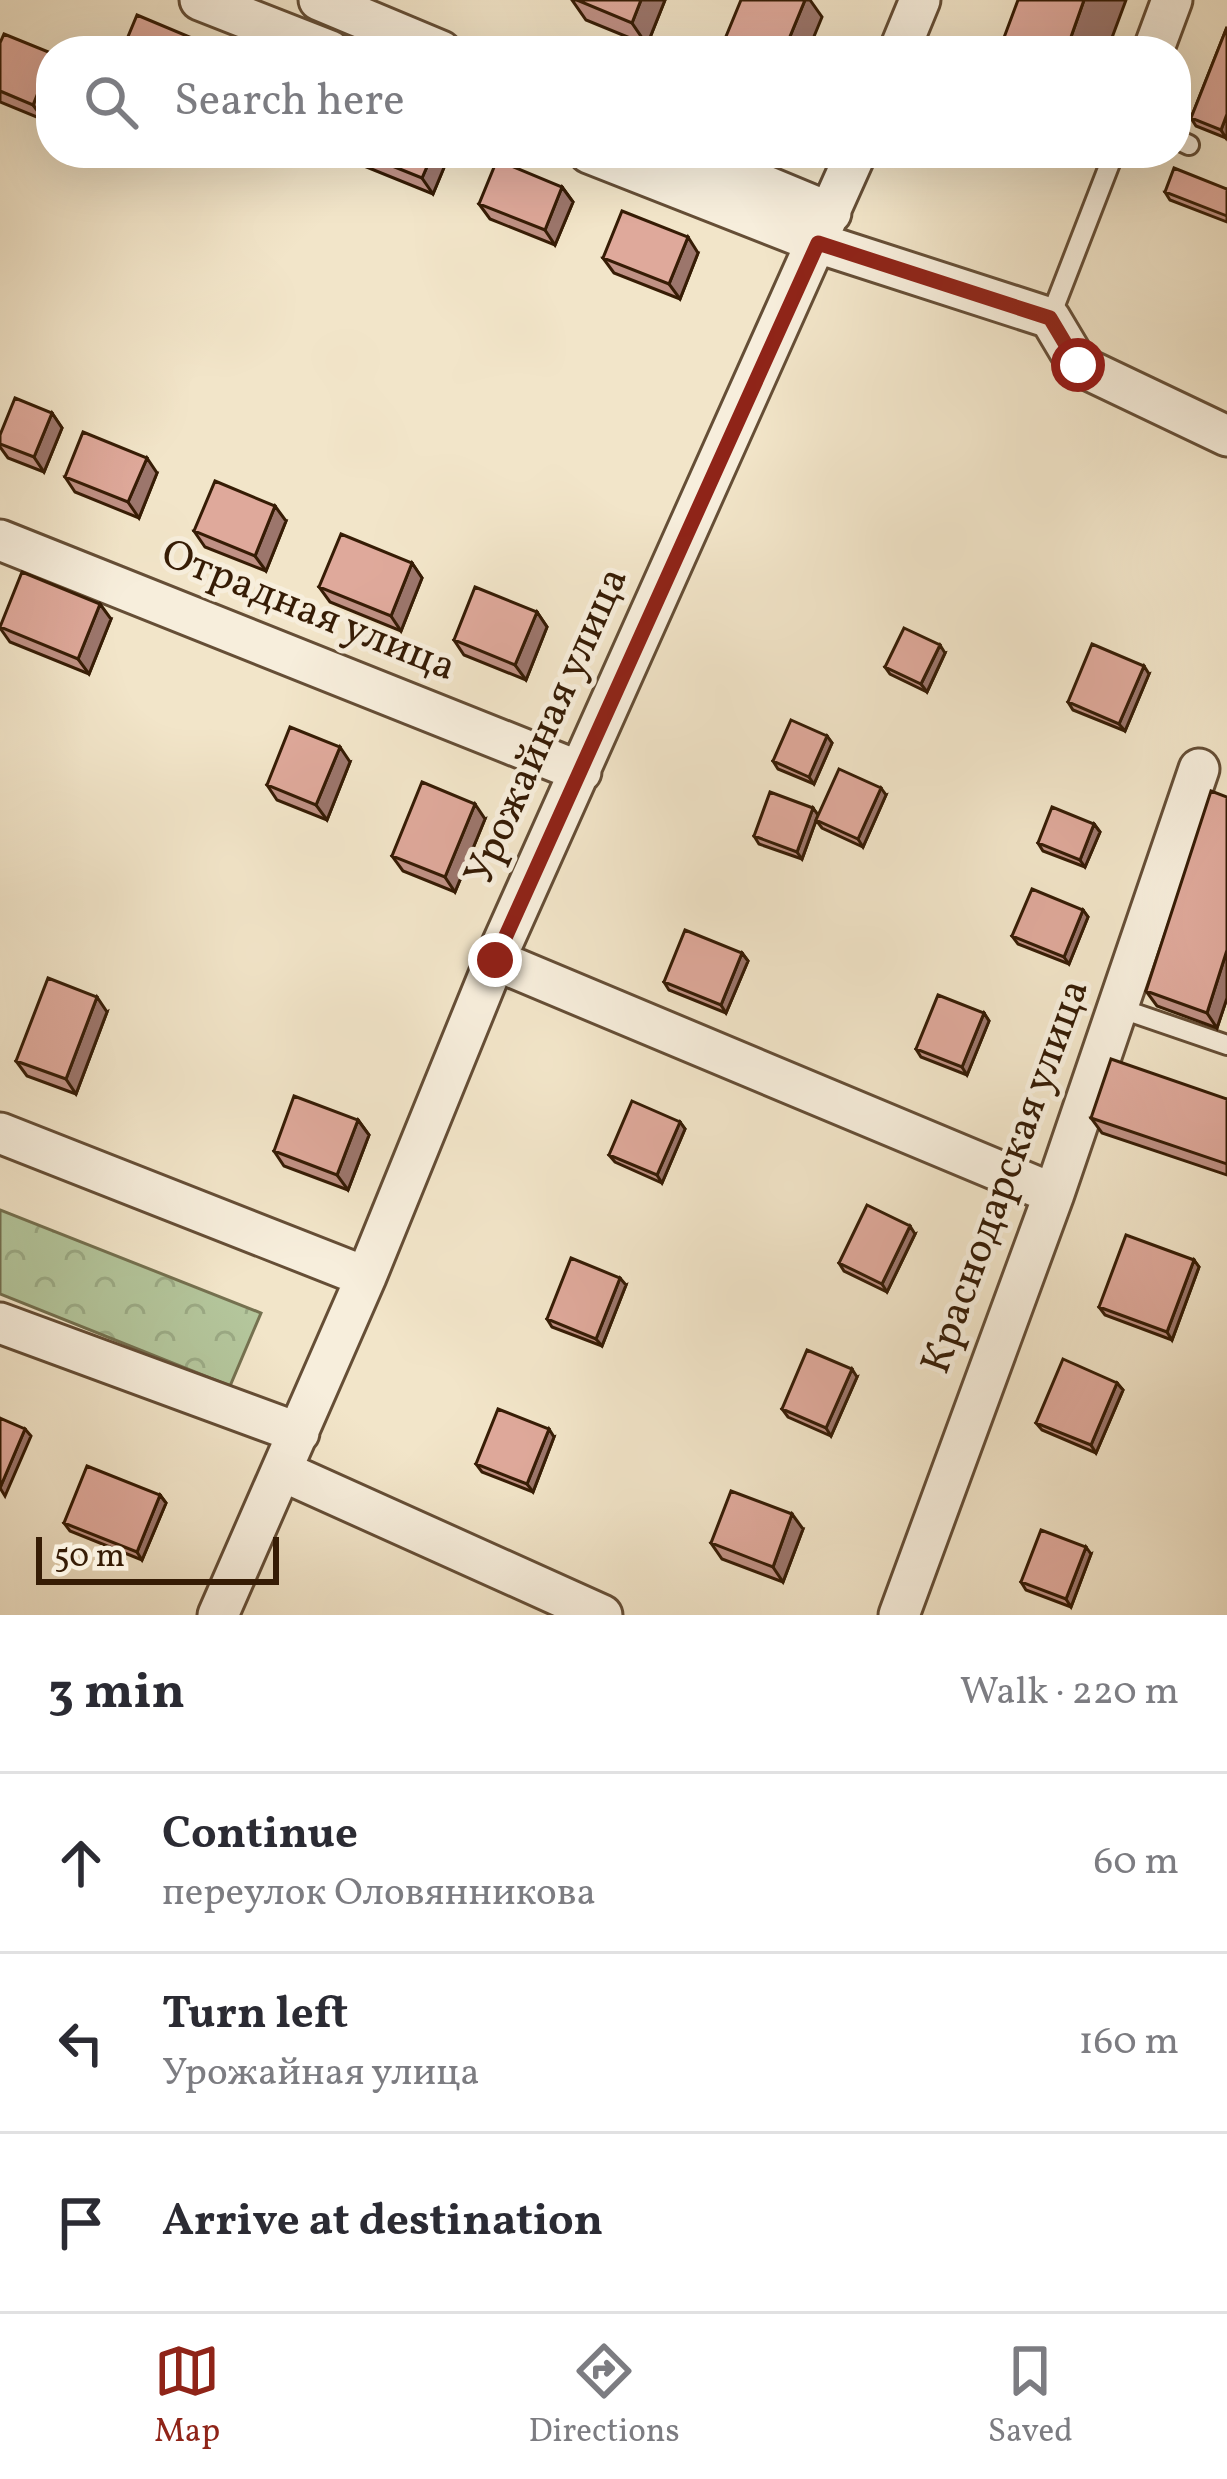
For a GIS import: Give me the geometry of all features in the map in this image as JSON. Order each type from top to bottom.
[{"type":"street","points":[[200,0],[292,36]]},
{"type":"street","points":[[319,0],[405,36]]},
{"type":"street","points":[[905,36],[920,0]]},
{"type":"street","points":[[1159,36],[1172,0]]},
{"type":"street","points":[[636,168],[825,228],[1050,318],[1078,365],[1227,436]]},
{"type":"street","points":[[715,168],[825,228]]},
{"type":"street","name":"Урожайная улица","points":[[218,1615],[366,1277],[495,960],[850,168]]},
{"type":"street","name":"Отрадная улица","points":[[0,540],[581,772]]},
{"type":"street","name":"Краснодарская улица","points":[[898,1615],[1206,771]]},
{"type":"street","points":[[495,960],[1054,1194]]},
{"type":"street","points":[[0,1133],[366,1277]]},
{"type":"street","points":[[0,1323],[298,1433]]},
{"type":"street","points":[[282,1472],[602,1615]]},
{"type":"lane","points":[[1050,318],[1108,168]]},
{"type":"lane","points":[[1119,1008],[1227,1045]]},
{"type":"green space","points":[[0,1210],[261,1313],[230,1386],[0,1294]]},
{"type":"building","points":[[577,0],[641,0],[632,23]]},
{"type":"building","points":[[741,0],[805,0],[790,36],[726,36]]},
{"type":"building","points":[[1018,0],[1084,0],[1071,36],[1005,36]]},
{"type":"building","points":[[137,15],[187,36],[128,36]]},
{"type":"building","points":[[1227,27],[1227,114],[1221,130],[1191,118]]},
{"type":"building","points":[[4,34],[36,47],[33,105],[0,91]]},
{"type":"building","points":[[397,168],[426,168],[422,178]]},
{"type":"building","points":[[494,168],[516,168],[562,187],[545,230],[479,204]]},
{"type":"building","points":[[1174,168],[1227,189],[1227,216],[1165,192]]},
{"type":"building","points":[[622,211],[688,237],[669,284],[603,258]]},
{"type":"building","points":[[15,398],[52,413],[34,457],[0,444]]},
{"type":"building","points":[[83,432],[147,458],[128,502],[65,477]]},
{"type":"building","points":[[215,481],[275,506],[255,556],[194,531]]},
{"type":"building","points":[[341,534],[412,563],[391,616],[319,587]]},
{"type":"building","points":[[22,572],[100,604],[78,659],[0,627]]},
{"type":"building","points":[[475,587],[537,612],[515,665],[454,640]]},
{"type":"building","points":[[904,628],[940,645],[921,684],[885,667]]},
{"type":"building","points":[[1092,644],[1144,666],[1119,724],[1068,702]]},
{"type":"building","points":[[791,720],[827,736],[809,777],[773,761]]},
{"type":"building","points":[[290,727],[340,747],[316,805],[267,785]]},
{"type":"building","points":[[839,769],[881,788],[858,839],[816,820]]},
{"type":"building","points":[[422,782],[475,804],[445,877],[392,856]]},
{"type":"building","points":[[1211,791],[1227,797],[1227,950],[1207,1013],[1146,991]]},
{"type":"building","points":[[770,792],[813,808],[797,852],[754,836]]},
{"type":"building","points":[[1052,807],[1094,824],[1080,860],[1038,843]]},
{"type":"building","points":[[1032,889],[1083,910],[1064,957],[1012,936]]},
{"type":"building","points":[[685,930],[742,953],[721,1005],[664,982]]},
{"type":"building","points":[[48,978],[97,997],[66,1079],[16,1061]]},
{"type":"building","points":[[938,995],[984,1013],[962,1067],[916,1049]]},
{"type":"building","points":[[1111,1059],[1227,1099],[1227,1164],[1091,1118]]},
{"type":"building","points":[[294,1096],[358,1120],[337,1175],[274,1151]]},
{"type":"building","points":[[632,1101],[680,1122],[657,1175],[609,1155]]},
{"type":"building","points":[[867,1205],[910,1226],[882,1284],[839,1263]]},
{"type":"building","points":[[1126,1235],[1194,1260],[1167,1332],[1099,1307]]},
{"type":"building","points":[[571,1258],[620,1278],[596,1339],[547,1319]]},
{"type":"building","points":[[807,1350],[852,1369],[826,1428],[782,1409]]},
{"type":"building","points":[[1063,1359],[1117,1383],[1091,1445],[1036,1423]]},
{"type":"building","points":[[498,1409],[549,1429],[527,1484],[476,1464]]},
{"type":"building","points":[[0,1418],[25,1429],[0,1488]]},
{"type":"building","points":[[87,1466],[160,1495],[137,1552],[64,1523]]},
{"type":"building","points":[[731,1491],[792,1514],[773,1567],[711,1543]]},
{"type":"building","points":[[1041,1530],[1086,1547],[1066,1599],[1021,1582]]},
{"type":"route","points":[[495,960],[818,243],[1050,318],[1078,365]]}]
